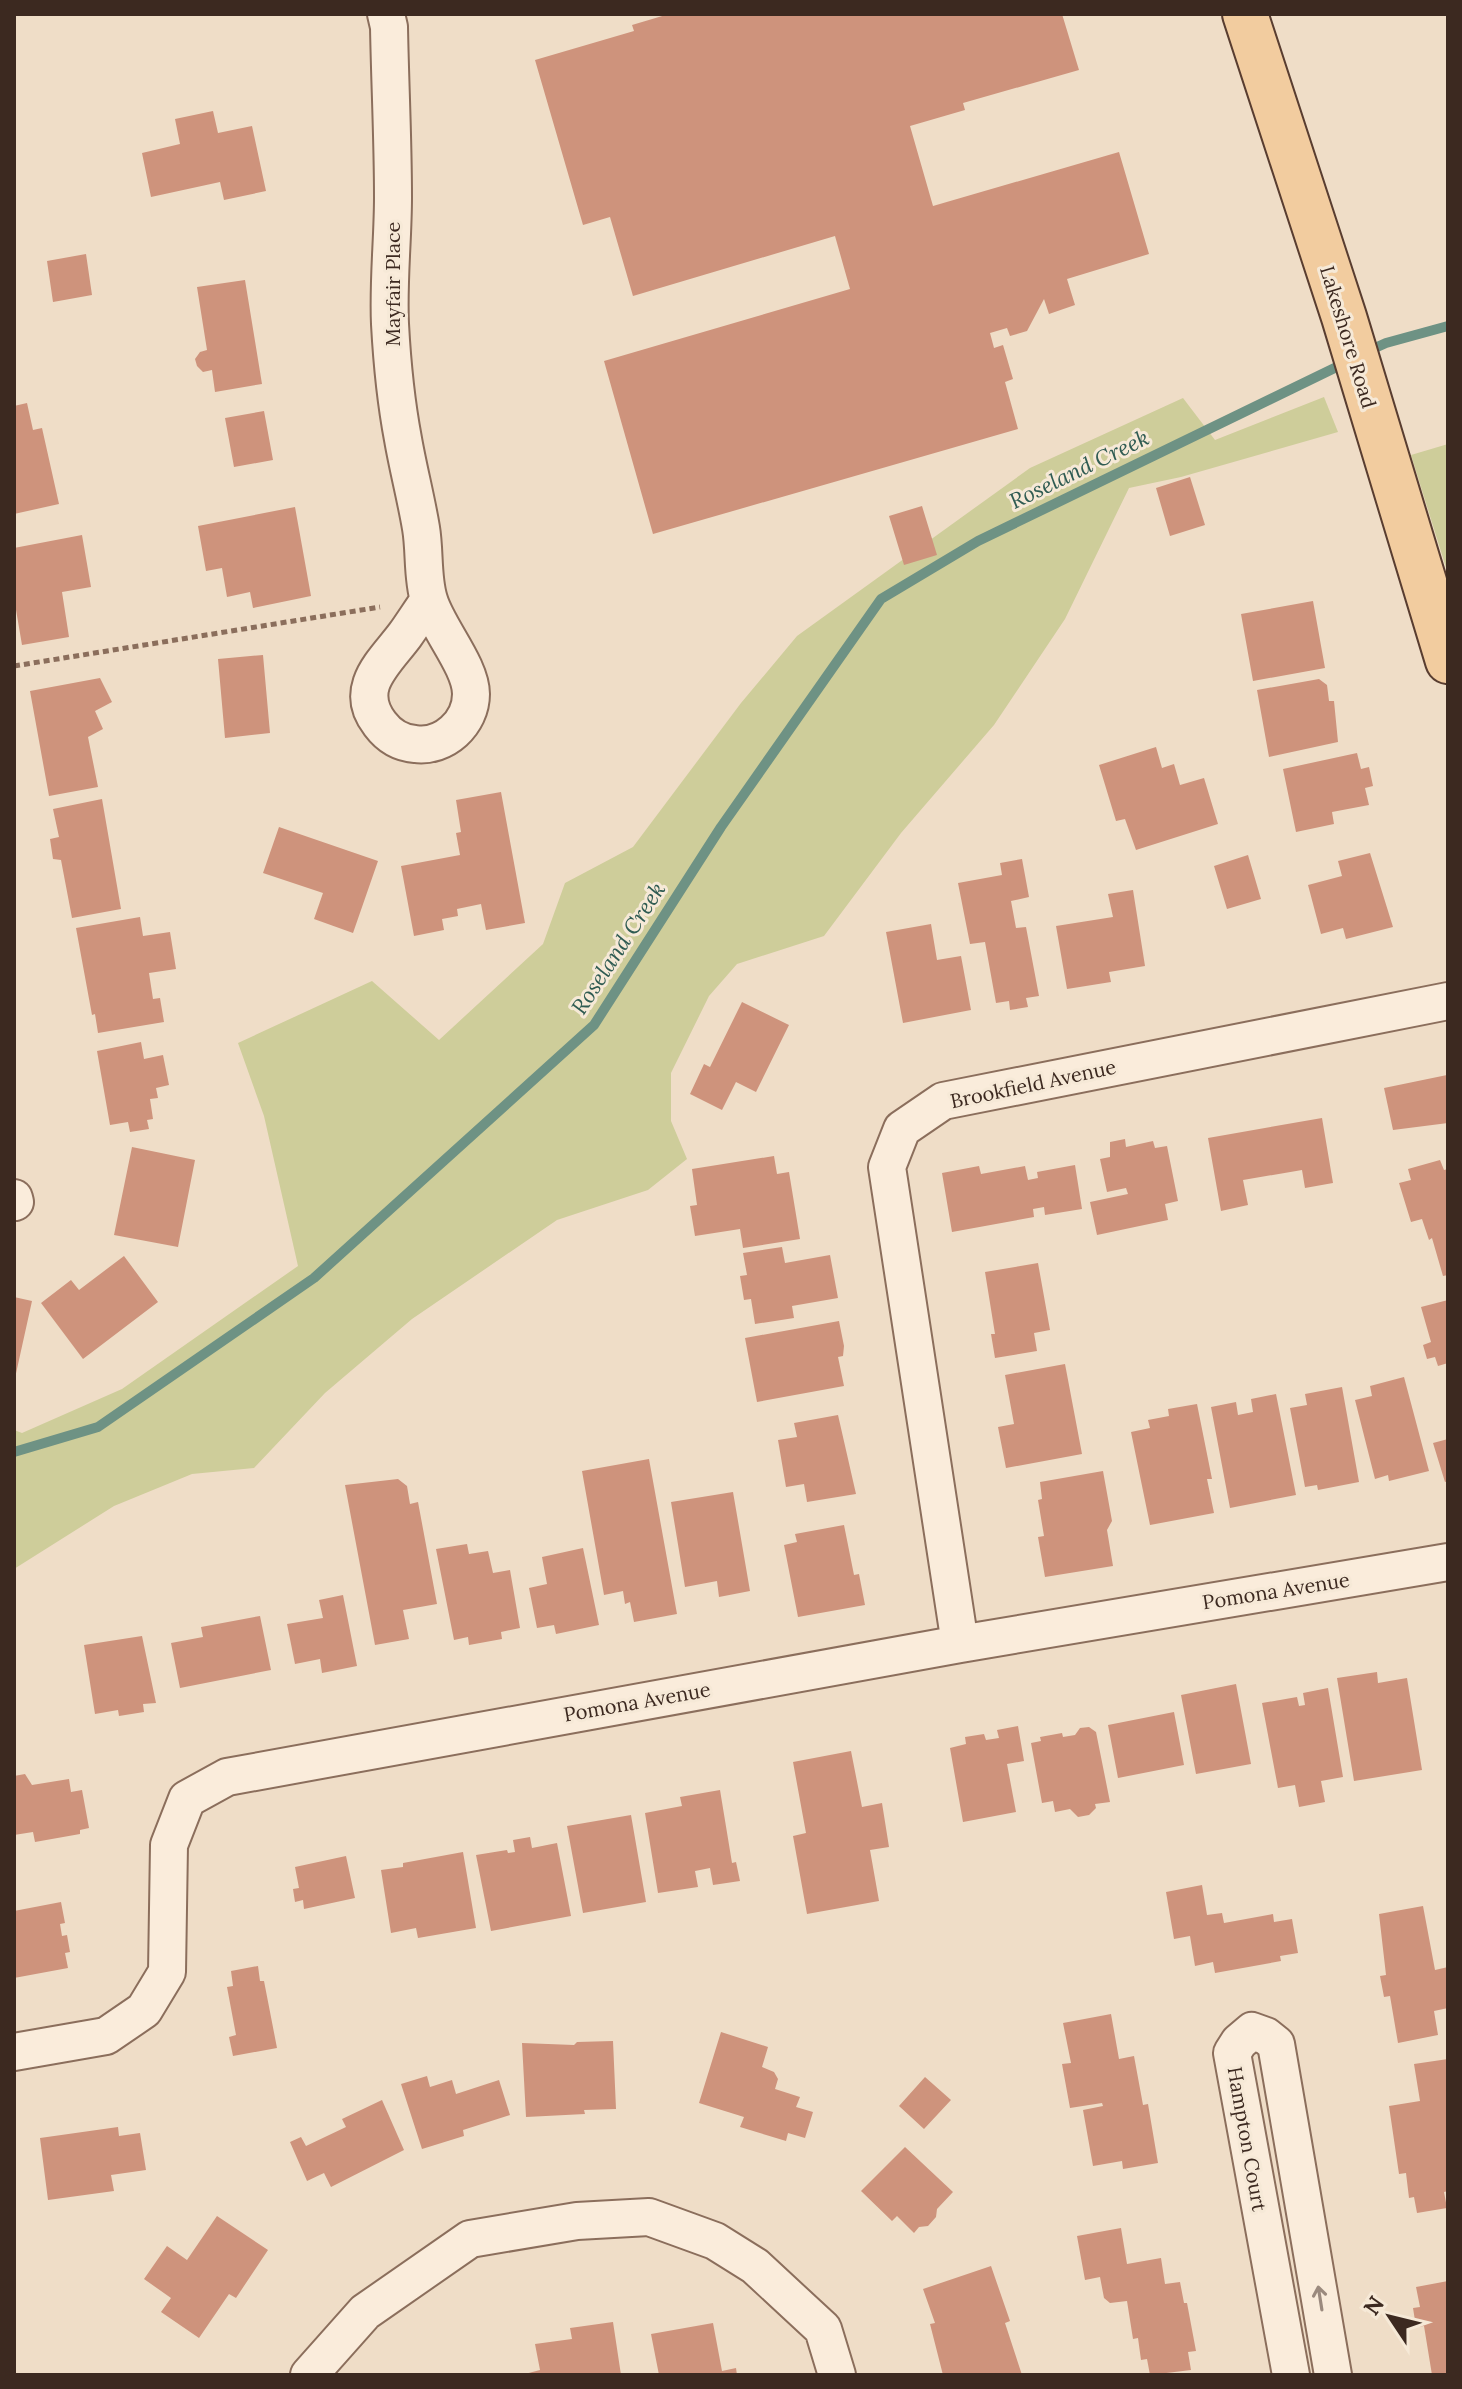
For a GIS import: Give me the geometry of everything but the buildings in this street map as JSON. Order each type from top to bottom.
[{"type":"main road","name":"Lakeshore Road","points":[[1245,14],[1344,317],[1448,661]]},
{"type":"street","name":"Mayfair Place","points":[[386,14],[389,27],[393,195],[390,324],[402,435],[421,529],[429,600]]},
{"type":"street","name":"Brookfield Avenue","points":[[960,1644],[887,1167],[902,1129],[943,1101],[1448,1001]]},
{"type":"street","name":"Pomona Avenue","points":[[14,2052],[106,2036],[144,2010],[167,1972],[169,1845],[187,1799],[227,1777],[960,1644],[1448,1562]]},
{"type":"street","name":"Hampton Court","points":[[1291,2375],[1232,2053],[1252,2031],[1276,2044],[1333,2375]]},
{"type":"street","points":[[309,2375],[365,2312],[470,2239],[577,2221],[649,2217],[715,2241],[755,2266],[823,2329],[837,2375]]},
{"type":"path","points":[[14,666],[429,600]]},
{"type":"shaded area","points":[[1324,397],[1338,432],[1181,477],[1129,488],[1065,619],[994,725],[901,833],[824,936],[737,964],[709,996],[671,1073],[671,1121],[687,1159],[648,1190],[557,1220],[412,1319],[325,1393],[254,1468],[192,1474],[114,1506],[14,1569],[14,1430],[22,1433],[122,1389],[298,1266],[264,1116],[238,1043],[372,981],[439,1040],[543,944],[565,883],[633,847],[741,703],[797,636],[1030,468],[1183,398],[1215,440]]},
{"type":"shaded area","points":[[1448,444],[1448,574],[1411,455]]},
{"type":"waterway","points":[[1366,352],[1386,343],[1448,326]]},
{"type":"waterway","name":"Roseland Creek","points":[[14,1452],[98,1427],[314,1278],[594,1025],[721,827],[881,599],[978,541],[1349,361]]}]
